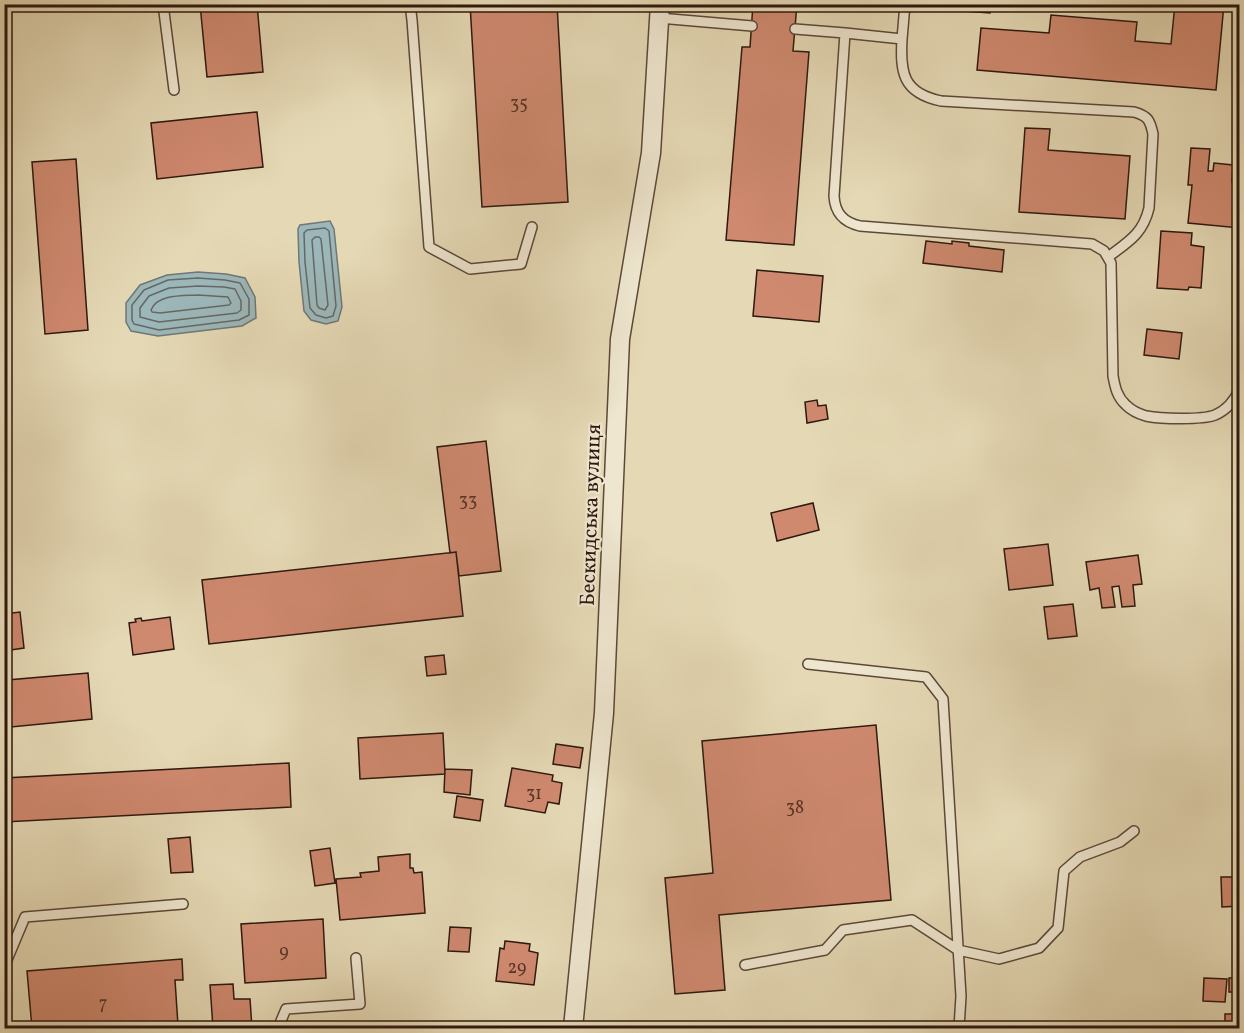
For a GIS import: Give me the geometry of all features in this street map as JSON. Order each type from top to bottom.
[{"type":"street","name":"Бескидська вулиця","points":[[573,1029],[604,713],[620,339],[651,153],[659,11]]},
{"type":"lane","points":[[163,4],[174,90]]},
{"type":"lane","points":[[410,4],[429,247],[471,269],[520,264],[532,227]]},
{"type":"lane","points":[[905,4],[902,68],[905,78],[912,87],[930,99],[1134,112],[1144,116],[1151,124],[1153,134],[1149,208],[1146,220],[1132,239],[1108,257]]},
{"type":"lane","points":[[659,11],[752,26]]},
{"type":"lane","points":[[795,29],[902,39]]},
{"type":"lane","points":[[844,33],[834,204],[836,210],[846,221],[860,226],[1086,243],[1099,247],[1108,257],[1112,270],[1113,376],[1115,387],[1125,405],[1144,416],[1207,417],[1216,415],[1230,405],[1239,388]]},
{"type":"lane","points":[[808,664],[926,677],[944,699],[961,996],[959,1029]]},
{"type":"lane","points":[[745,965],[825,950],[843,930],[912,920],[958,950],[999,959],[1039,948],[1058,928],[1064,871],[1080,857],[1120,842],[1134,831]]},
{"type":"lane","points":[[4,967],[25,918],[183,904]]},
{"type":"lane","points":[[278,1029],[286,1009],[360,1004],[356,958]]},
{"type":"water","points":[[1239,84],[1240,159],[1236,158],[1235,108]]},
{"type":"water","points":[[330,221],[334,229],[342,307],[338,321],[326,324],[311,320],[304,311],[298,229],[300,225]]},
{"type":"water","points":[[198,272],[245,278],[255,297],[256,318],[242,326],[158,336],[131,331],[126,322],[126,303],[140,285],[167,275]]},
{"type":"building","points":[[200,4],[257,4],[263,72],[207,77]]},
{"type":"building","points":[[470,4],[557,4],[568,202],[482,207]]},
{"type":"building","points":[[753,4],[797,4],[793,51],[809,52],[794,245],[726,240],[742,47],[750,47]]},
{"type":"building","points":[[937,4],[991,4],[990,13],[937,9]]},
{"type":"building","points":[[1175,4],[1224,4],[1216,90],[977,70],[981,28],[1049,33],[1051,15],[1137,22],[1135,41],[1171,44]]},
{"type":"building","points":[[257,112],[263,167],[157,179],[151,123]]},
{"type":"building","points":[[1025,128],[1050,129],[1048,150],[1130,156],[1125,219],[1019,212]]},
{"type":"building","points":[[1191,148],[1210,149],[1208,171],[1213,171],[1214,163],[1233,165],[1232,182],[1240,183],[1240,228],[1188,223],[1192,185],[1188,185]]},
{"type":"building","points":[[76,159],[88,330],[45,334],[32,162]]},
{"type":"building","points":[[1161,231],[1192,233],[1191,245],[1204,247],[1201,288],[1189,287],[1188,290],[1157,288]]},
{"type":"building","points":[[926,241],[952,244],[952,241],[969,243],[969,246],[1004,250],[1002,272],[923,263]]},
{"type":"building","points":[[757,270],[823,276],[819,322],[753,316]]},
{"type":"building","points":[[1147,329],[1182,333],[1179,359],[1144,355]]},
{"type":"building","points":[[817,400],[818,406],[826,405],[828,419],[807,423],[805,402]]},
{"type":"building","points":[[486,441],[501,571],[459,576],[456,552],[450,553],[437,447]]},
{"type":"building","points":[[813,503],[819,530],[777,541],[771,513]]},
{"type":"building","points":[[1048,544],[1053,585],[1009,590],[1004,549]]},
{"type":"building","points":[[456,552],[463,616],[209,644],[202,580]]},
{"type":"building","points":[[1138,555],[1142,584],[1133,585],[1135,606],[1122,607],[1119,586],[1112,587],[1115,607],[1102,608],[1099,588],[1090,590],[1086,562]]},
{"type":"building","points":[[1073,604],[1077,636],[1048,639],[1044,607]]},
{"type":"building","points":[[20,612],[24,648],[4,651],[4,614]]},
{"type":"building","points":[[170,617],[174,649],[133,655],[129,623],[141,618],[142,621]]},
{"type":"building","points":[[444,655],[446,674],[427,676],[425,657]]},
{"type":"building","points":[[88,673],[92,719],[11,727],[7,680]]},
{"type":"building","points":[[876,725],[891,900],[719,915],[725,990],[675,994],[665,878],[713,873],[702,741]]},
{"type":"building","points":[[443,733],[445,774],[360,779],[358,738]]},
{"type":"building","points":[[556,744],[583,748],[580,768],[553,764]]},
{"type":"building","points":[[289,763],[291,807],[4,822],[4,778]]},
{"type":"building","points":[[512,768],[553,775],[552,781],[562,783],[559,804],[548,802],[545,813],[505,806]]},
{"type":"building","points":[[445,769],[472,770],[470,795],[444,792]]},
{"type":"building","points":[[457,796],[483,800],[480,821],[454,817]]},
{"type":"building","points":[[190,837],[193,872],[171,873],[168,839]]},
{"type":"building","points":[[1233,842],[1240,842],[1240,860],[1234,860]]},
{"type":"building","points":[[330,848],[335,883],[315,886],[310,851]]},
{"type":"building","points":[[410,854],[410,868],[413,868],[414,873],[422,872],[425,913],[340,920],[336,879],[361,877],[360,873],[379,871],[378,857]]},
{"type":"building","points":[[1235,873],[1240,873],[1240,906],[1222,907],[1221,877],[1236,877]]},
{"type":"building","points":[[323,919],[326,978],[245,983],[241,924]]},
{"type":"building","points":[[450,927],[471,928],[469,952],[448,951]]},
{"type":"building","points":[[505,941],[530,944],[529,951],[538,953],[534,985],[496,981],[500,948],[504,949]]},
{"type":"building","points":[[182,959],[183,980],[175,980],[178,1025],[139,1028],[32,1028],[27,971]]},
{"type":"building","points":[[1240,971],[1240,992],[1229,992],[1229,978],[1239,978]]},
{"type":"building","points":[[1204,978],[1227,979],[1225,1002],[1203,1001]]},
{"type":"building","points":[[233,984],[234,999],[250,999],[252,1028],[213,1028],[210,985]]},
{"type":"building","points":[[1225,1014],[1240,1014],[1240,1028],[1225,1028]]}]
